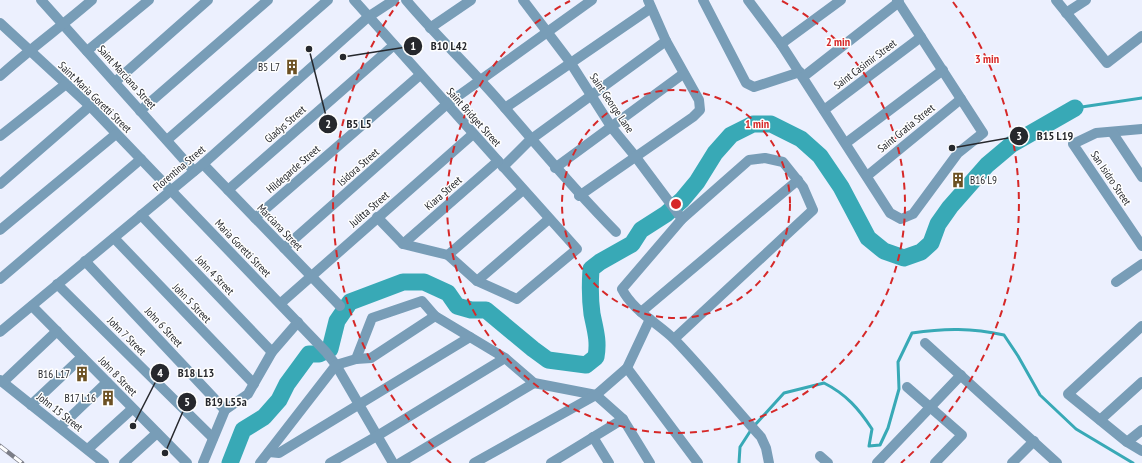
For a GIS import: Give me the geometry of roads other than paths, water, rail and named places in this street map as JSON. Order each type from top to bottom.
[{"type":"street","name":"Saint Marciana Street","points":[[41,0],[194,171]]},
{"type":"street","points":[[0,76],[29,50],[92,0]]},
{"type":"street","points":[[87,52],[149,0]]},
{"type":"street","points":[[115,82],[208,0]]},
{"type":"street","points":[[140,111],[268,0]]},
{"type":"street","points":[[167,140],[328,0]]},
{"type":"street","name":"Saint Bridget Street","points":[[354,0],[577,249],[517,299],[477,280]]},
{"type":"street","name":"Florentina Street","points":[[0,332],[203,164],[368,17],[394,0]]},
{"type":"street","points":[[406,0],[430,28],[505,108],[530,140],[579,196],[616,232]]},
{"type":"street","points":[[430,28],[470,0]]},
{"type":"street","name":"Saint George Lane","points":[[523,0],[570,62],[612,128],[635,156],[680,218]]},
{"type":"street","name":"Isidora Street","points":[[284,248],[447,104],[592,0]]},
{"type":"street","points":[[703,0],[746,83],[754,87],[801,75],[898,1],[983,133],[958,153],[914,214],[901,219],[890,213],[867,176],[801,75],[781,44],[748,0]]},
{"type":"street","points":[[781,44],[841,0]]},
{"type":"street","points":[[1056,0],[1107,63],[1142,36]]},
{"type":"street","points":[[1066,13],[1086,0]]},
{"type":"street","points":[[505,108],[650,4],[666,41],[683,74],[699,100],[700,110],[694,117],[635,156],[579,196]]},
{"type":"street","name":"Saint Maria Goretti Street","points":[[0,23],[90,106],[171,190]]},
{"type":"street","name":"Saint Casimir Street","points":[[824,110],[921,37]]},
{"type":"street","name":"Kiara Street","points":[[402,244],[530,140],[591,94],[666,41]]},
{"type":"street","name":"Gladys Street","points":[[228,190],[394,45]]},
{"type":"street","points":[[846,144],[943,70]]},
{"type":"street","points":[[555,168],[612,128],[683,74]]},
{"type":"street","name":"Hildegarde Street","points":[[255,218],[420,75]]},
{"type":"street","points":[[0,136],[66,84]]},
{"type":"street","name":"Saint Gratia Street","points":[[867,176],[961,99]]},
{"type":"street","points":[[0,184],[90,106]]},
{"type":"street","points":[[1142,129],[1112,132],[1142,177]]},
{"type":"street","name":"San Isidro Street","points":[[1112,132],[1096,134],[1073,144],[1142,246]]},
{"type":"street","points":[[0,230],[116,134]]},
{"type":"street","name":"Julitta Street","points":[[281,303],[473,134]]},
{"type":"street","points":[[674,339],[813,210],[803,187],[783,162],[765,158],[749,160],[680,218],[622,289],[626,297],[641,312],[674,339],[761,437],[766,448],[769,463]]},
{"type":"street","points":[[0,279],[141,159]]},
{"type":"street","name":"Marciana Street","points":[[203,164],[340,306]]},
{"type":"street","points":[[641,312],[798,180]]},
{"type":"street","name":"Maria Goretti Street","points":[[171,190],[281,303],[326,352],[336,365],[393,463]]},
{"type":"street","points":[[448,255],[523,190]]},
{"type":"street","name":"John 4 Street","points":[[141,215],[272,352]]},
{"type":"street","points":[[377,217],[402,244],[448,255],[477,280],[549,219]]},
{"type":"street","name":"John 5 Street","points":[[114,238],[254,384]]},
{"type":"street","name":"John 6 Street","points":[[85,261],[225,410]]},
{"type":"street","points":[[1116,282],[1142,264]]},
{"type":"street","name":"John 7 Street","points":[[57,284],[213,438]]},
{"type":"street","points":[[356,359],[372,318],[422,301],[435,316],[505,358],[534,383],[596,395],[624,420],[650,463]]},
{"type":"street","name":"John 8 Street","points":[[32,306],[186,463]]},
{"type":"street","points":[[260,463],[336,365],[356,359],[371,358],[435,316]]},
{"type":"street","points":[[474,463],[596,395],[627,368],[650,319]]},
{"type":"street","points":[[203,463],[225,410],[248,394],[272,352],[298,322]]},
{"type":"street","points":[[1142,326],[1068,394],[1127,442],[1142,451]]},
{"type":"street","points":[[1,381],[57,331]]},
{"type":"street","points":[[269,452],[279,453],[470,337]]},
{"type":"street","points":[[925,343],[1057,463]]},
{"type":"street","points":[[31,405],[82,357]]},
{"type":"street","points":[[330,463],[505,358]]},
{"type":"street","points":[[627,368],[698,463]]},
{"type":"street","points":[[876,463],[961,375]]},
{"type":"street","name":"John 15 Street","points":[[1,381],[104,463]]},
{"type":"street","points":[[60,427],[107,382]]},
{"type":"street","points":[[1100,420],[1142,382]]},
{"type":"street","points":[[400,463],[534,383]]},
{"type":"street","points":[[907,387],[962,435],[935,463]]},
{"type":"street","points":[[88,449],[132,409]]},
{"type":"street","points":[[551,463],[564,460],[593,437],[624,420]]},
{"type":"street","points":[[1127,442],[1142,430]]},
{"type":"street","points":[[124,463],[157,434]]},
{"type":"street","points":[[593,437],[608,463]]},
{"type":"street","points":[[1012,463],[1034,441]]},
{"type":"street","points":[[820,456],[828,463]]},
{"type":"waterway","points":[[1075,108],[1142,98]]},
{"type":"waterway","points":[[230,463],[243,430],[264,417],[279,400],[287,384],[309,354],[319,354],[330,349],[337,321],[350,302],[403,282],[424,282],[448,293],[457,306],[471,310],[486,310],[548,360],[586,365],[596,357],[597,351],[591,303],[591,269],[600,262],[632,244],[641,230],[666,214],[682,200],[697,182],[715,153],[731,135],[753,124],[771,124],[801,139],[820,156],[841,187],[868,238],[884,251],[904,258],[921,252],[931,243],[938,224],[950,207],[987,165],[1012,144],[1075,108]]},
{"type":"waterway","points":[[754,426],[784,393],[824,383],[845,397],[867,422],[872,429],[869,446],[880,445],[888,428],[899,389],[898,362],[912,333],[936,330],[981,331],[1004,335],[1018,356],[1040,395],[1076,429],[1133,463]]},
{"type":"waterway","points":[[739,463],[740,447],[751,430]]},
{"type":"railway","points":[[0,446],[22,463]]},
{"type":"place","name":"B5 L5","points":[[309,49]]},
{"type":"place","name":"B10 L42","points":[[343,57]]},
{"type":"place","name":"B5 L7","points":[[292,67]]},
{"type":"place","name":"B15 L19","points":[[952,148]]},
{"type":"place","name":"B16 L9","points":[[958,180]]},
{"type":"place","name":"B16 L17","points":[[82,374]]},
{"type":"place","name":"B17 L16","points":[[108,398]]},
{"type":"place","name":"B18 L13","points":[[133,426]]},
{"type":"place","name":"B19 L55a","points":[[165,453]]}]
